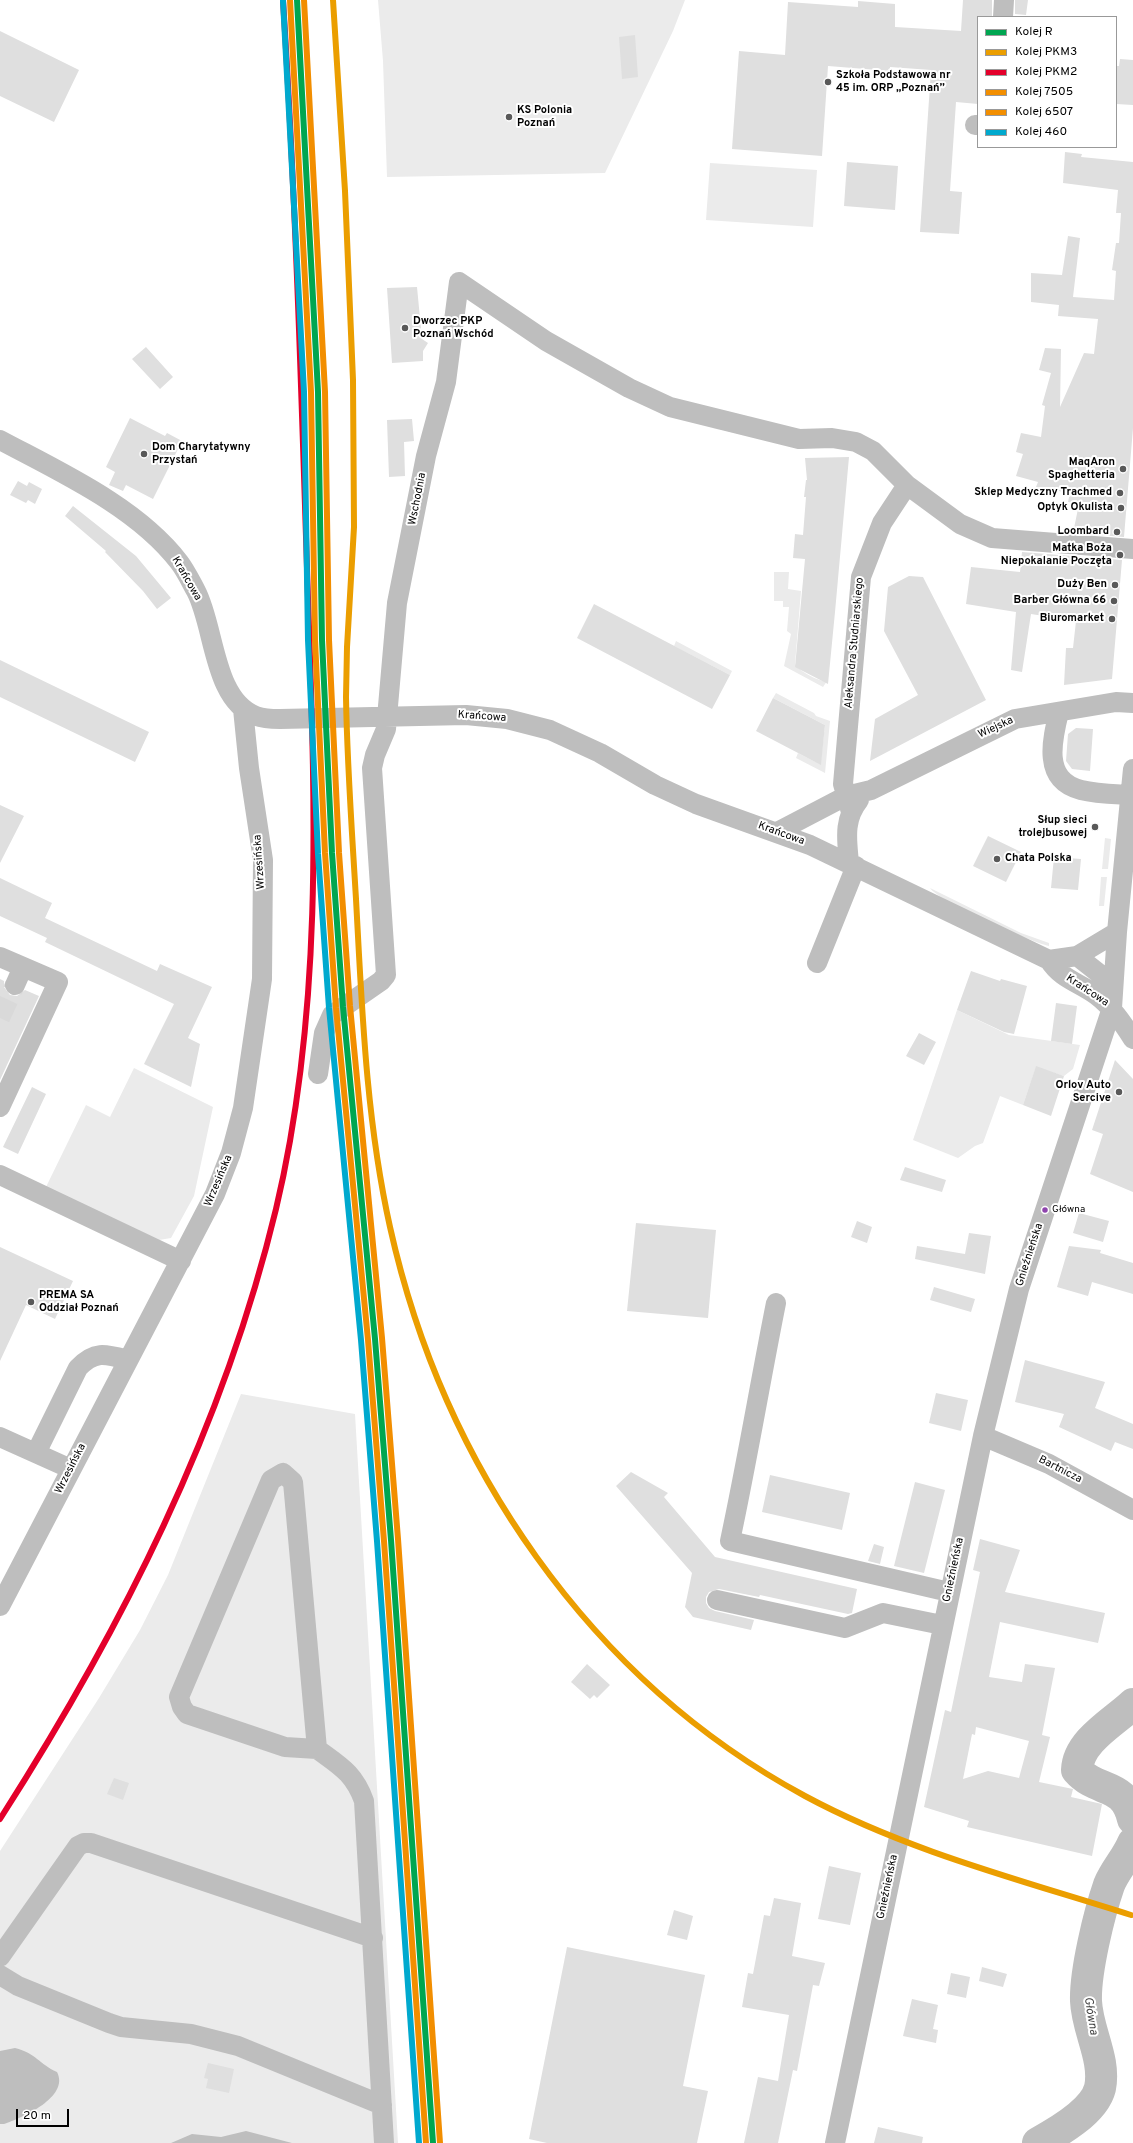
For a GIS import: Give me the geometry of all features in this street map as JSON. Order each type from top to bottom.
[{"type":"street","points":[[1003,16],[1004,0]]},
{"type":"street","name":"Wschodnia","points":[[318,1074],[324,1033],[332,1015],[381,981],[386,974],[372,768],[375,755],[386,729],[397,603],[426,456],[446,382],[459,282],[546,342],[629,388],[670,406],[785,436],[799,439],[832,438],[856,442],[873,451],[907,485]]},
{"type":"street","name":"Krańcowa","points":[[0,440],[101,497],[129,516],[169,550],[180,563],[197,593],[224,679],[235,700],[244,709],[255,716],[266,718],[441,715],[491,717],[545,728],[579,742],[655,785],[689,801],[777,832],[852,865],[1049,960],[1056,971],[1085,987],[1112,1008]]},
{"type":"street","points":[[907,485],[960,524],[992,538],[1133,549]]},
{"type":"street","name":"Aleksandra Studniarskiego","points":[[849,804],[843,784],[861,576],[882,523],[907,485]]},
{"type":"street","name":"Wiejska","points":[[777,832],[849,804],[871,790],[1016,719],[1116,702],[1133,703]]},
{"type":"street","name":"Wrzesińska","points":[[0,1606],[216,1194],[231,1153],[243,1108],[262,979],[262,860],[249,768],[244,709]]},
{"type":"street","points":[[1059,712],[1051,750],[1052,762],[1063,779],[1080,790],[1131,795]]},
{"type":"street","points":[[1133,769],[1117,932],[1112,1008],[1133,1039]]},
{"type":"street","points":[[817,963],[852,865],[846,830],[849,804]]},
{"type":"street","points":[[1077,956],[1117,932]]},
{"type":"street","name":"Krańcowa","points":[[1049,960],[1077,956],[1089,963],[1101,975],[1108,991],[1112,1008]]},
{"type":"street","points":[[0,957],[58,982],[0,1107]]},
{"type":"street","points":[[15,986],[23,967]]},
{"type":"street","name":"Gnieźnieńska","points":[[835,2143],[942,1625],[983,1436],[1019,1289],[1112,1008]]},
{"type":"street","points":[[0,1175],[181,1261]]},
{"type":"street","points":[[776,1303],[752,1420],[748,1453],[730,1541],[949,1592]]},
{"type":"street","points":[[36,1453],[78,1368],[91,1357],[106,1354],[128,1360]]},
{"type":"street","name":"Bartnicza","points":[[983,1436],[1043,1461],[1133,1510]]},
{"type":"street","points":[[0,1437],[71,1470]]},
{"type":"street","points":[[317,1749],[293,1482],[282,1473],[271,1480],[179,1697],[182,1707],[187,1714],[285,1747],[317,1749],[346,1771],[358,1785],[364,1801],[384,2143]]},
{"type":"street","points":[[717,1600],[845,1628],[883,1613],[942,1625]]},
{"type":"street","points":[[0,1957],[78,1846],[84,1843],[91,1843],[373,1938]]},
{"type":"street","points":[[0,1976],[18,1986],[109,2024],[121,2027],[199,2035],[232,2044],[382,2105]]},
{"type":"shaded area","name":"KS Polonia Poznań","points":[[378,0],[685,0],[673,31],[605,173],[387,177],[383,61]]},
{"type":"shaded area","points":[[710,163],[817,170],[813,227],[706,220]]},
{"type":"shaded area","points":[[774,572],[789,572],[788,589],[801,591],[795,664],[810,676],[819,680],[827,681],[823,687],[784,666],[791,634],[787,631],[789,607],[783,607],[783,601],[774,601]]},
{"type":"shaded area","points":[[676,641],[732,671],[730,675],[674,646]]},
{"type":"shaded area","points":[[776,693],[814,713],[816,716],[830,721],[825,773],[796,758],[798,753],[816,762],[821,760],[825,725],[773,698]]},
{"type":"shaded area","points":[[1105,838],[1111,839],[1108,869],[1102,869]]},
{"type":"shaded area","points":[[1101,877],[1107,877],[1104,906],[1099,906]]},
{"type":"shaded area","points":[[930,888],[1021,933],[1049,943],[1049,946],[966,911],[949,902]]},
{"type":"shaded area","points":[[957,1010],[1009,1035],[1080,1045],[1073,1069],[1064,1076],[1036,1067],[1023,1105],[1000,1096],[983,1143],[975,1146],[958,1158],[913,1140]]},
{"type":"shaded area","points":[[134,1068],[213,1107],[194,1196],[171,1238],[159,1240],[46,1187],[86,1105],[110,1117]]},
{"type":"shaded area","points":[[241,1394],[355,1414],[398,2143],[0,2143],[0,1851],[99,1698],[140,1630],[168,1575]]},
{"type":"shaded area","points":[[15,2048],[28,2053],[57,2072],[59,2081],[57,2090],[51,2098],[42,2105],[22,2117],[4,2124],[0,2124],[0,2051]]},
{"type":"shaded area","points":[[246,2131],[292,2143],[171,2143],[192,2134],[221,2137]]},
{"type":"building","points":[[963,0],[992,0],[992,16],[977,16],[977,104],[956,102],[950,191],[962,192],[959,234],[920,232],[931,70],[890,67],[890,71],[828,66],[822,156],[732,149],[739,51],[785,55],[788,2],[858,7],[858,1],[895,4],[895,27],[961,31]]},
{"type":"building","points":[[1015,0],[1028,0],[1026,15],[1015,14]]},
{"type":"building","points":[[0,31],[79,70],[54,122],[0,96]]},
{"type":"building","points":[[635,35],[638,77],[622,79],[619,37]]},
{"type":"building","points":[[1120,59],[1133,60],[1133,105],[1117,104],[1117,66],[1119,66]]},
{"type":"building","points":[[1065,152],[1082,154],[1081,157],[1133,162],[1133,428],[1124,537],[1073,533],[1079,504],[1068,502],[1070,493],[1036,487],[1038,482],[1016,476],[1023,454],[1016,452],[1021,433],[1041,437],[1045,406],[1042,405],[1051,373],[1039,370],[1045,348],[1061,349],[1060,407],[1084,353],[1094,354],[1098,319],[1058,316],[1059,305],[1031,302],[1031,273],[1062,275],[1068,236],[1080,238],[1073,297],[1114,300],[1116,271],[1112,270],[1116,243],[1119,243],[1121,213],[1116,213],[1118,190],[1063,183]]},
{"type":"building","points":[[847,162],[898,166],[895,210],[844,206]]},
{"type":"building","name":"Dworzec PKP Poznań Wschód","points":[[417,287],[422,339],[428,343],[423,351],[423,361],[392,363],[387,288]]},
{"type":"building","points":[[146,347],[173,377],[160,389],[132,359]]},
{"type":"building","name":"Dom Charytatywny Przystań","points":[[130,418],[165,436],[167,433],[182,441],[153,499],[126,485],[123,491],[109,485],[115,472],[106,467]]},
{"type":"building","points":[[412,419],[414,441],[404,442],[405,476],[389,477],[387,420]]},
{"type":"building","points":[[849,457],[828,684],[795,667],[805,559],[793,558],[795,534],[803,535],[806,497],[804,497],[807,480],[805,458]]},
{"type":"building","points":[[18,481],[27,486],[29,482],[42,489],[35,504],[28,500],[26,503],[10,495]]},
{"type":"building","points":[[73,506],[136,556],[171,598],[157,609],[143,591],[105,552],[106,551],[65,516]]},
{"type":"building","points":[[1022,552],[1122,560],[1112,679],[1064,685],[1066,648],[1073,648],[1076,621],[1031,614],[1022,672],[1011,670],[1016,612],[966,604],[971,567],[1020,572]]},
{"type":"building","points":[[909,576],[923,577],[986,700],[870,761],[875,719],[918,695],[884,631],[888,587]]},
{"type":"building","points":[[594,604],[730,675],[712,709],[577,638]]},
{"type":"building","points":[[0,660],[149,732],[135,762],[0,697]]},
{"type":"building","points":[[773,698],[825,725],[821,765],[756,731]]},
{"type":"building","points":[[1076,728],[1093,729],[1090,771],[1072,769],[1066,761],[1068,734]]},
{"type":"building","points":[[0,805],[24,816],[0,863]]},
{"type":"building","name":"Chata Polska","points":[[988,836],[1021,852],[1006,882],[973,866]]},
{"type":"building","points":[[1054,857],[1081,859],[1078,890],[1051,888]]},
{"type":"building","points":[[0,878],[52,903],[45,918],[157,971],[160,964],[212,987],[188,1038],[200,1044],[191,1087],[144,1064],[174,1004],[45,942],[47,938],[0,916]]},
{"type":"building","points":[[971,971],[1000,981],[1001,979],[1027,986],[1014,1034],[1004,1032],[957,1010]]},
{"type":"building","points":[[0,979],[4,981],[4,987],[10,995],[17,996],[25,990],[39,996],[0,1080]]},
{"type":"building","points":[[1056,1003],[1077,1006],[1072,1044],[1051,1041]]},
{"type":"building","points":[[919,1033],[936,1042],[924,1065],[906,1056]]},
{"type":"building","points":[[1115,1060],[1133,1079],[1133,1192],[1090,1174],[1103,1134],[1092,1130]]},
{"type":"building","points":[[1036,1066],[1064,1076],[1051,1116],[1023,1105]]},
{"type":"building","points":[[32,1087],[46,1094],[18,1154],[3,1147]]},
{"type":"building","points":[[905,1167],[946,1180],[942,1192],[900,1180]]},
{"type":"building","points":[[1079,1213],[1109,1221],[1103,1242],[1073,1233]]},
{"type":"building","points":[[857,1221],[872,1227],[867,1243],[851,1237]]},
{"type":"building","points":[[636,1223],[716,1230],[708,1318],[627,1311]]},
{"type":"building","points":[[969,1233],[991,1236],[985,1274],[915,1259],[917,1246],[965,1254]]},
{"type":"building","points":[[1069,1246],[1101,1250],[1100,1253],[1133,1263],[1133,1294],[1092,1282],[1088,1296],[1057,1287]]},
{"type":"building","name":"PREMA SA Oddział Poznań","points":[[0,1247],[73,1281],[55,1319],[26,1305],[0,1361]]},
{"type":"building","points":[[934,1287],[975,1299],[971,1312],[930,1300]]},
{"type":"building","points":[[1025,1360],[1105,1382],[1095,1408],[1133,1424],[1133,1449],[1115,1442],[1111,1451],[1059,1427],[1064,1414],[1015,1402]]},
{"type":"building","points":[[936,1393],[968,1400],[961,1431],[929,1423]]},
{"type":"building","points":[[631,1472],[668,1493],[664,1497],[715,1557],[857,1589],[852,1613],[848,1614],[760,1595],[759,1597],[719,1589],[709,1592],[706,1597],[706,1603],[709,1608],[715,1611],[754,1620],[751,1630],[693,1617],[685,1607],[692,1573],[616,1486]]},
{"type":"building","points":[[770,1475],[850,1493],[842,1530],[762,1512]]},
{"type":"building","points":[[915,1482],[945,1490],[924,1573],[894,1566]]},
{"type":"building","points":[[980,1539],[1020,1550],[1005,1592],[1105,1613],[1098,1643],[1000,1622],[989,1677],[1022,1682],[1025,1664],[1055,1668],[1042,1735],[1050,1737],[1039,1782],[1073,1789],[1071,1797],[1102,1804],[1092,1856],[967,1827],[969,1821],[924,1807],[945,1710],[951,1712],[980,1572],[973,1570]],"holes":[[[976,1727],[1029,1741],[1019,1778],[988,1771],[963,1779],[972,1734],[975,1735]]]},
{"type":"building","points":[[874,1544],[884,1547],[880,1564],[868,1561]]},
{"type":"building","points":[[587,1664],[610,1685],[597,1698],[594,1695],[590,1699],[571,1682]]},
{"type":"building","points":[[114,1778],[129,1783],[123,1800],[107,1794]]},
{"type":"building","points":[[829,1866],[861,1873],[850,1925],[818,1919]]},
{"type":"building","points":[[774,1898],[801,1903],[792,1956],[825,1963],[819,1986],[813,1985],[797,2071],[793,2070],[778,2143],[744,2143],[758,2077],[778,2081],[789,2015],[742,2007],[748,1973],[753,1974],[764,1915],[770,1916]]},
{"type":"building","points":[[674,1910],[693,1916],[687,1940],[667,1935]]},
{"type":"building","points":[[567,1947],[705,1975],[683,2086],[708,2091],[697,2143],[547,2143],[529,2139]]},
{"type":"building","points":[[982,1967],[1007,1974],[1003,1987],[979,1981]]},
{"type":"building","points":[[951,1973],[970,1977],[966,1998],[947,1994]]},
{"type":"building","points":[[912,1999],[938,2005],[933,2029],[938,2030],[936,2043],[903,2036]]},
{"type":"building","points":[[208,2063],[234,2069],[229,2093],[206,2088],[208,2079],[204,2078]]},
{"type":"building","points":[[878,2127],[923,2137],[922,2143],[874,2143]]},
{"type":"waterway","name":"Główna","points":[[1133,1704],[1090,1741],[1079,1760],[1077,1770],[1093,1782],[1117,1793],[1129,1807],[1133,1819]]},
{"type":"waterway","name":"Główna","points":[[1038,2143],[1065,2127],[1083,2113],[1091,2105],[1100,2088],[1100,2066],[1089,2023],[1086,2001],[1090,1959],[1101,1911],[1109,1885],[1133,1843]]},
{"type":"tunnel","points":[[0,1018],[15,985]]},
{"type":"rail line","name":"PKM2","points":[[0,1819],[87,1675],[127,1601],[164,1526],[197,1449],[228,1371],[254,1291],[276,1209],[292,1130],[303,1050],[310,970],[313,890],[313,809],[312,729],[300,355],[283,0]]},
{"type":"rail line","name":"7505","points":[[290,0],[311,392],[315,640],[325,853],[336,1008],[368,1340],[384,1541],[426,2143]]},
{"type":"rail line","name":"R","points":[[297,0],[318,392],[322,640],[332,853],[343,1007],[375,1339],[391,1540],[433,2143]]},
{"type":"rail line","name":"6507","points":[[304,0],[325,392],[329,640],[339,853],[350,1006],[382,1338],[398,1539],[440,2143]]},
{"type":"rail line","name":"PKM3","points":[[333,0],[345,191],[353,380],[354,527],[347,647],[346,697],[350,798],[366,1064],[375,1146],[390,1227],[414,1315],[447,1400],[488,1481],[536,1557],[593,1627],[656,1691],[727,1748],[805,1796],[884,1833],[965,1863],[1131,1915]]},
{"type":"rail line","name":"460","points":[[283,1],[304,392],[308,640],[318,854],[329,1008],[361,1340],[377,1541],[419,2143]]},
{"type":"place","name":"Szkoła Podstawowa nr 45 im. ORP „Poznań”","points":[[828,82]]},
{"type":"place","name":"KS Polonia Poznań","points":[[509,117]]},
{"type":"place","name":"Dworzec PKP Poznań Wschód","points":[[405,328]]},
{"type":"place","name":"Dom Charytatywny Przystań","points":[[144,454]]},
{"type":"place","name":"MaqAron Spaghetteria","points":[[1123,469]]},
{"type":"place","name":"Sklep Medyczny Trachmed","points":[[1120,493]]},
{"type":"place","name":"Optyk Okulista","points":[[1121,508]]},
{"type":"place","name":"Loombard","points":[[1117,532]]},
{"type":"place","name":"Matka Boża Niepokalanie Poczęta","points":[[1120,555]]},
{"type":"place","name":"Duży Ben","points":[[1115,585]]},
{"type":"place","name":"Barber Główna 66","points":[[1114,601]]},
{"type":"place","name":"Biuromarket","points":[[1112,619]]},
{"type":"place","name":"Słup sieci trolejbusowej","points":[[1095,827]]},
{"type":"place","name":"Chata Polska","points":[[997,859]]},
{"type":"place","name":"Orlov Auto Sercive","points":[[1119,1092]]},
{"type":"place","name":"Główna","points":[[1045,1210]]},
{"type":"place","name":"PREMA SA Oddział Poznań","points":[[31,1302]]}]
